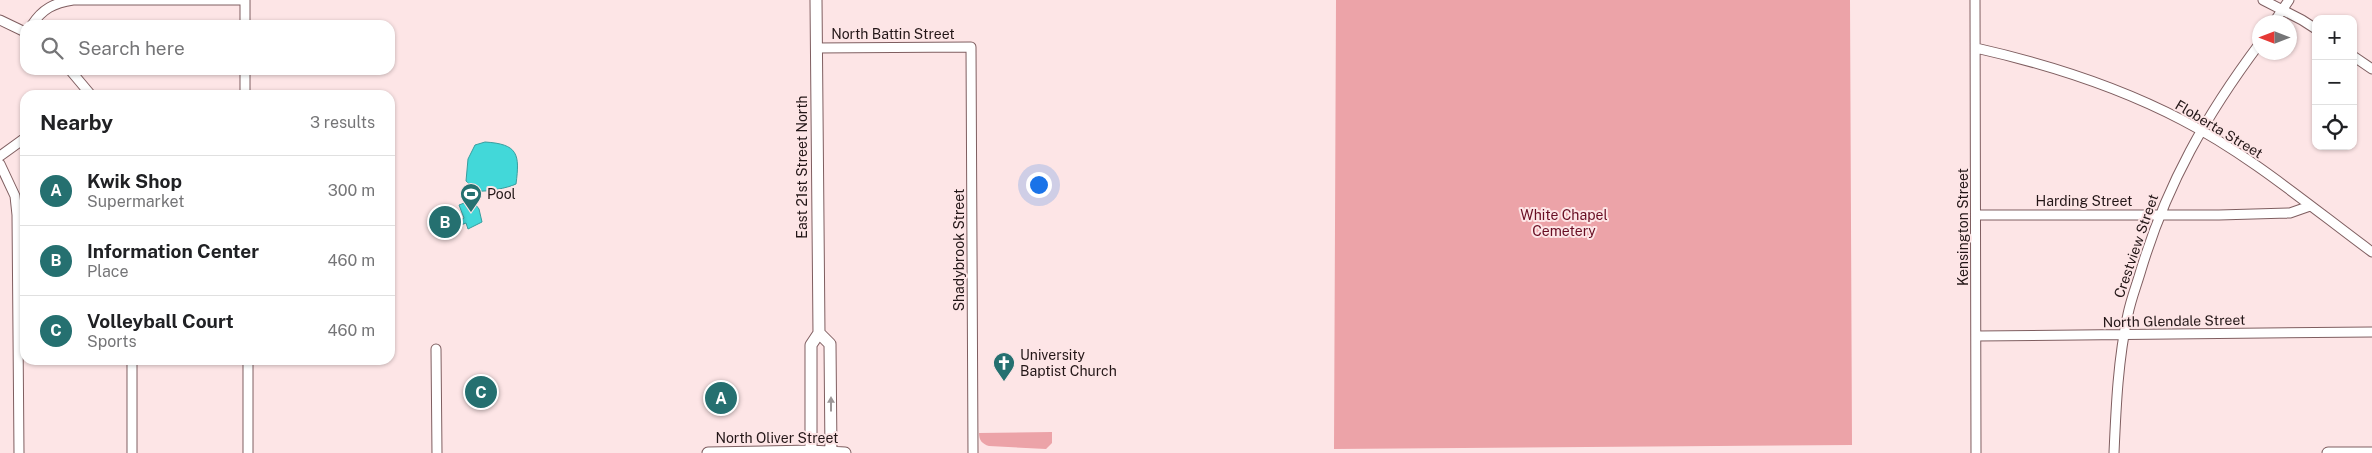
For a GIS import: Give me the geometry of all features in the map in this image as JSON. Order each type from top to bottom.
[{"type":"main road","name":"East 21st Street North","points":[[811,452],[811,345],[819,333],[816,0]]},
{"type":"main road","name":"East 21st Street North","points":[[819,333],[830,344],[831,453]]},
{"type":"main road","name":"North Oliver Street","points":[[708,453],[845,453]]},
{"type":"main road","points":[[2328,453],[2372,453]]},
{"type":"street","points":[[36,20],[43,10],[58,2],[73,0],[245,0],[245,20]]},
{"type":"street","name":"Kensington Street","points":[[1976,0],[1976,453]]},
{"type":"street","points":[[2263,0],[2312,27]]},
{"type":"street","points":[[2280,15],[2289,0]]},
{"type":"street","points":[[0,20],[20,30]]},
{"type":"street","name":"North Battin Street","points":[[816,48],[971,47]]},
{"type":"street","name":"Shadybrook Street","points":[[971,47],[973,453]]},
{"type":"street","name":"Floberta Street","points":[[1976,48],[2024,59],[2083,76],[2183,120],[2247,160],[2372,252]]},
{"type":"street","name":"Crestview Street","points":[[2114,453],[2117,389],[2128,314],[2151,237],[2200,131],[2228,86],[2252,54]]},
{"type":"street","points":[[2357,59],[2372,69]]},
{"type":"street","points":[[74,75],[85,90]]},
{"type":"street","points":[[245,75],[245,90]]},
{"type":"street","points":[[0,156],[20,142]]},
{"type":"street","points":[[0,164],[15,196],[17,215],[19,453]]},
{"type":"street","name":"Harding Street","points":[[1976,215],[2290,213],[2310,206]]},
{"type":"street","name":"North Glendale Street","points":[[1977,336],[2372,332]]},
{"type":"street","points":[[436,349],[438,453]]},
{"type":"street","points":[[132,365],[132,453]]},
{"type":"street","points":[[248,365],[248,453]]},
{"type":"green space","name":"White Chapel Cemetery","points":[[1336,0],[1850,0],[1852,445],[1334,449]]},
{"type":"green space","points":[[494,385],[494,398],[468,399],[468,386]]},
{"type":"green space","points":[[1052,432],[1052,443],[1046,449],[989,446],[981,441],[979,433]]},
{"type":"water","points":[[485,142],[504,145],[514,152],[517,158],[516,184],[486,191],[476,191],[466,181],[468,159],[475,145]]},
{"type":"water","name":"Pool","points":[[472,200],[479,209],[482,222],[468,229],[466,223],[461,225],[459,221],[464,218],[459,205]]},
{"type":"place","name":"Pool","points":[[471,213]]},
{"type":"place","name":"Information Center","points":[[445,222]]},
{"type":"place","name":"University Baptist Church","points":[[1004,382]]},
{"type":"place","name":"Volleyball Court","points":[[481,392]]},
{"type":"place","name":"Kwik Shop","points":[[721,398]]}]
